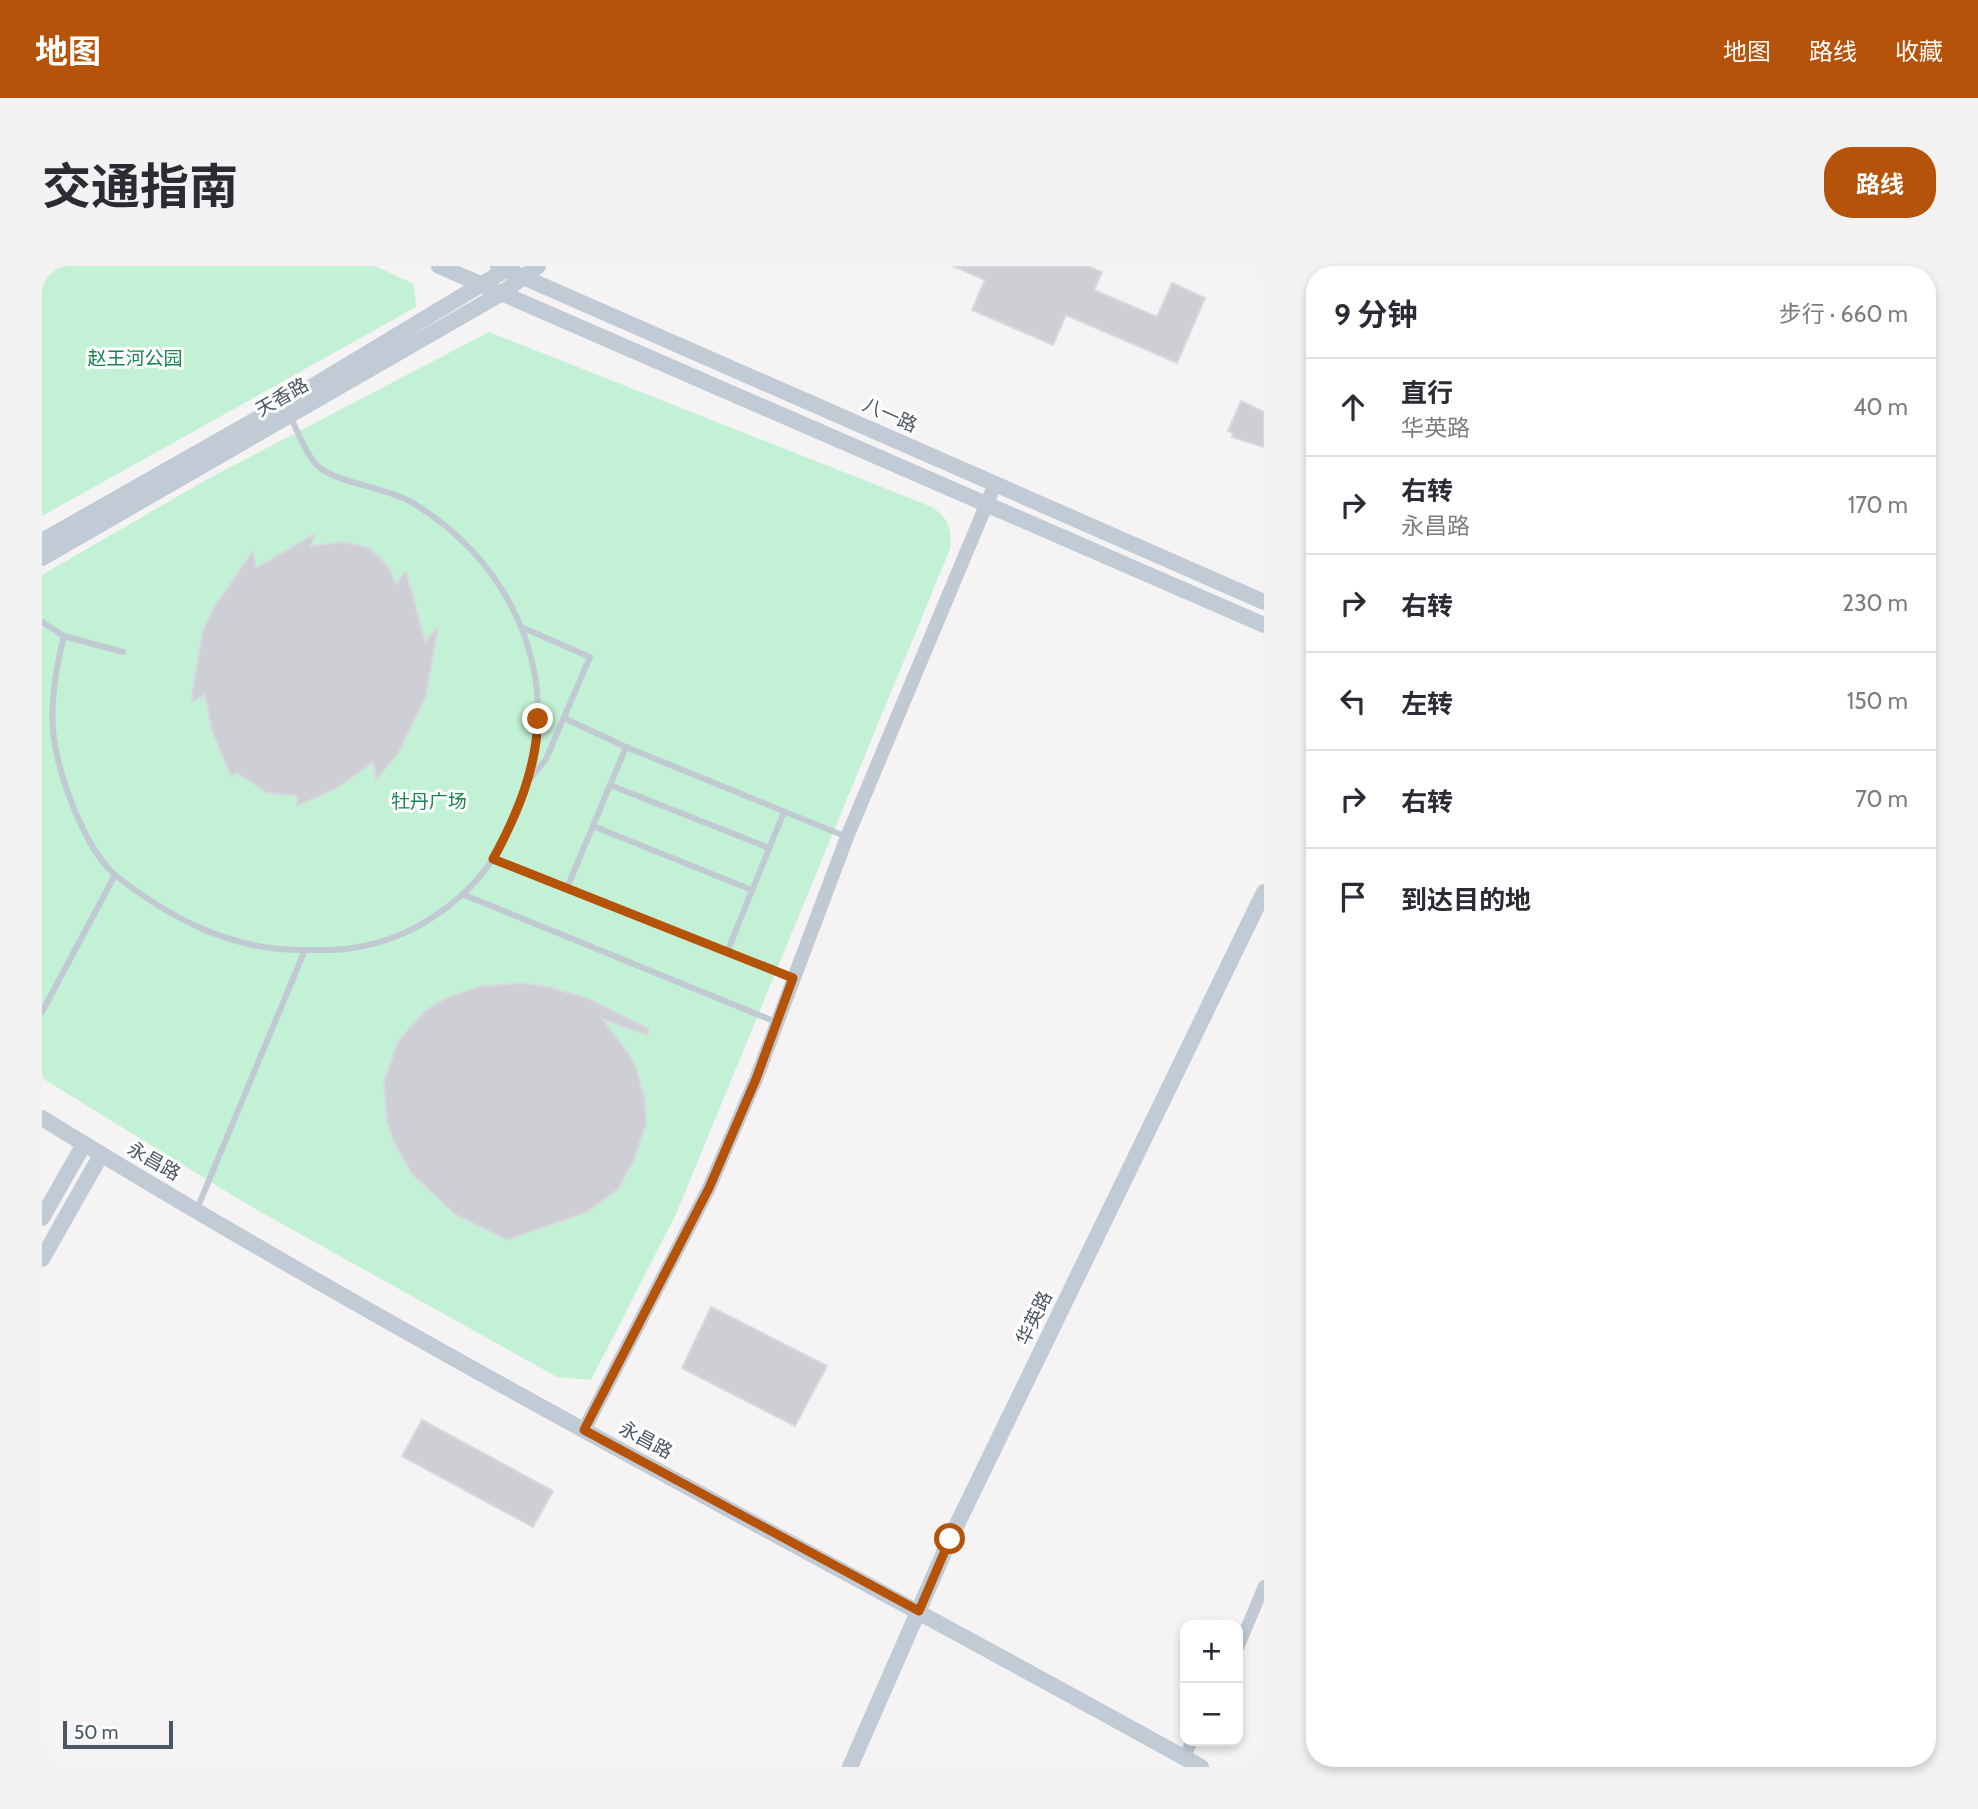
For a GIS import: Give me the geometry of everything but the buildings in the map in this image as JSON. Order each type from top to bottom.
[{"type":"main road","points":[[439,266],[1264,625]]},
{"type":"main road","name":"天香路","points":[[42,558],[287,411],[510,270],[538,266]]},
{"type":"main road","name":"天香路","points":[[42,541],[502,293],[510,270]]},
{"type":"main road","name":"八一路","points":[[510,270],[1264,602]]},
{"type":"main road","name":"华英路","points":[[850,1767],[956,1527],[1264,892]]},
{"type":"main road","name":"永昌路","points":[[42,1118],[196,1210],[584,1430],[1201,1767]]},
{"type":"main road","points":[[42,1218],[84,1144]]},
{"type":"main road","points":[[42,1259],[101,1155]]},
{"type":"street","points":[[584,1430],[709,1188],[756,1079],[847,837],[995,484]]},
{"type":"street","points":[[1243,1636],[1264,1586]]},
{"type":"street","points":[[1184,1758],[1190,1746]]},
{"type":"lane","points":[[64,636],[52,692],[53,734],[59,774],[86,836],[102,863],[163,910],[223,939],[282,950],[351,949],[386,941],[416,927],[477,882],[493,859],[528,781],[537,745],[534,662],[521,627],[498,582],[479,555],[439,520],[410,501],[319,467],[287,411]]},
{"type":"lane","points":[[42,622],[64,636],[123,652]]},
{"type":"lane","points":[[521,627],[590,657],[545,759],[528,781]]},
{"type":"lane","points":[[564,718],[626,747],[847,837]]},
{"type":"lane","points":[[567,888],[626,747]]},
{"type":"lane","points":[[610,785],[769,848]]},
{"type":"lane","points":[[727,951],[784,812]]},
{"type":"lane","points":[[593,826],[752,890]]},
{"type":"lane","points":[[493,859],[793,978]]},
{"type":"lane","points":[[42,1012],[115,875]]},
{"type":"lane","points":[[461,894],[776,1022]]},
{"type":"lane","points":[[196,1210],[305,950]]},
{"type":"green space","name":"赵王河公园","points":[[42,266],[375,266],[414,284],[416,307],[42,516]]},
{"type":"green space","name":"牡丹广场","points":[[489,332],[932,507],[946,520],[950,536],[950,549],[676,1214],[591,1380],[557,1377],[250,1206],[42,1078],[42,575],[204,481]]},
{"type":"route","points":[[538,719],[537,745],[528,781],[517,812],[493,859],[793,978],[756,1079],[709,1188],[584,1430],[919,1611],[950,1539]]}]
